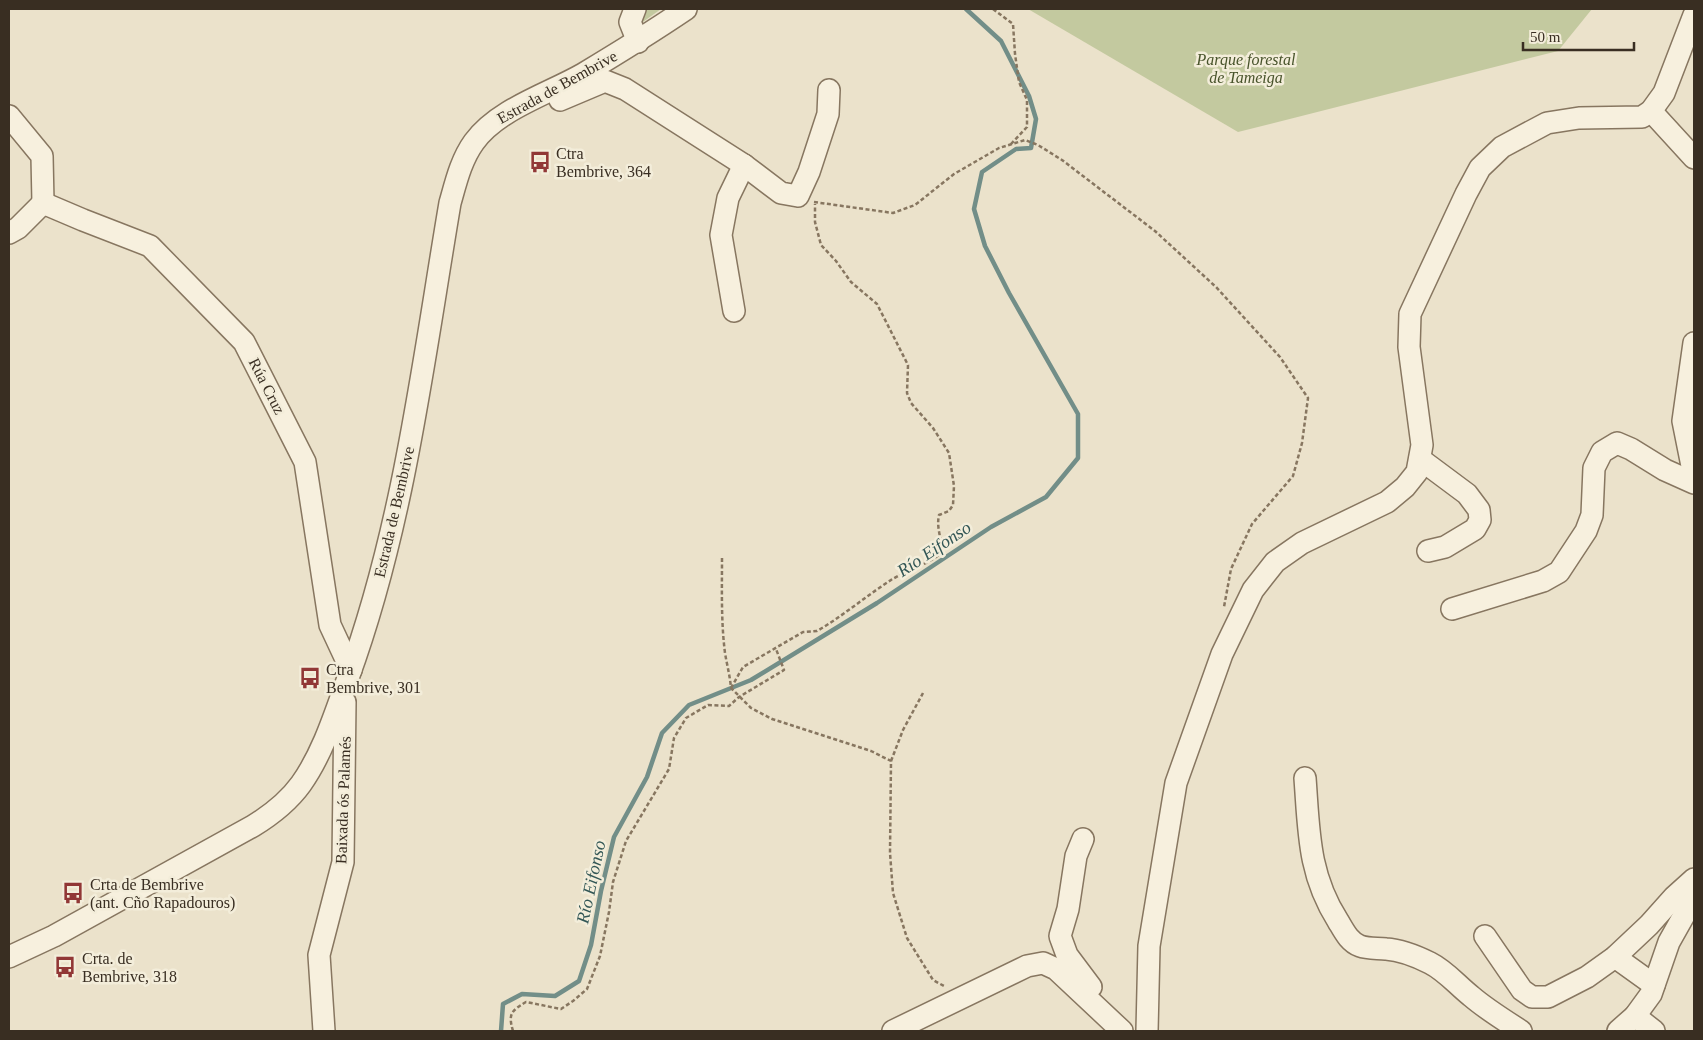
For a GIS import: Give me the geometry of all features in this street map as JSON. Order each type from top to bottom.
[{"type":"street","points":[[635,9],[630,22],[638,42]]},
{"type":"street","name":"Estrada de Bembrive","points":[[9,957],[63,932],[253,826],[280,807],[300,786],[309,772],[330,726],[348,678],[384,561],[402,481],[450,202],[466,155],[481,134],[502,118],[638,42],[686,9]]},
{"type":"street","points":[[1147,1031],[1149,946],[1176,783],[1222,654],[1253,590],[1275,562],[1302,543],[1387,502],[1406,487],[1417,472],[1422,445],[1409,347],[1410,314],[1466,194],[1480,168],[1502,147],[1547,123],[1579,118],[1642,117],[1651,110],[1664,93],[1694,15]]},
{"type":"street","points":[[533,99],[546,106],[605,81],[625,89],[744,165],[781,193],[807,199],[809,172],[828,114],[829,90]]},
{"type":"street","points":[[1651,110],[1694,158]]},
{"type":"street","points":[[9,116],[42,156],[43,203],[18,228],[9,233]]},
{"type":"street","points":[[734,311],[728,266],[721,235],[728,198],[744,165]]},
{"type":"street","name":"Rúa Cruz","points":[[43,203],[150,246],[244,342],[305,462],[330,625],[348,678]]},
{"type":"street","points":[[1694,343],[1683,421],[1694,476]]},
{"type":"street","points":[[1452,609],[1543,581],[1559,572],[1586,531],[1592,515],[1594,468],[1602,452],[1618,443],[1631,448],[1665,470],[1694,483]]},
{"type":"street","points":[[1420,458],[1467,494],[1479,510],[1480,520],[1476,529],[1445,547],[1428,551]]},
{"type":"street","name":"Baixada ós Palamés","points":[[324,1031],[319,955],[343,862],[348,678]]},
{"type":"street","points":[[1304,778],[1310,844],[1319,885],[1329,907],[1348,938],[1359,946],[1412,954],[1432,964],[1448,975],[1491,1012],[1521,1031]]},
{"type":"street","points":[[1082,839],[1076,856],[1068,909],[1060,936],[1067,955],[1088,983],[1118,1014],[1121,1030]]},
{"type":"street","points":[[1485,936],[1522,990],[1532,997],[1548,997],[1587,976],[1614,957],[1649,926],[1674,897],[1694,879]]},
{"type":"street","points":[[1618,1031],[1635,1016],[1651,994],[1669,942],[1694,900]]},
{"type":"street","points":[[1614,957],[1654,985]]},
{"type":"street","points":[[894,1031],[1027,966],[1043,963],[1056,969],[1121,1030]]},
{"type":"street","points":[[1635,1016],[1654,1031]]},
{"type":"path","points":[[993,9],[1013,24],[1019,82],[1027,100],[1027,127],[1010,145]]},
{"type":"path","points":[[807,199],[893,213],[915,205],[954,174],[1000,148],[1025,140],[1038,145],[1062,160],[1155,231],[1210,281],[1280,357],[1308,398],[1302,443],[1293,476],[1252,524],[1231,569],[1223,611],[1233,631]]},
{"type":"path","points":[[730,688],[743,667],[803,632],[817,631],[893,579],[934,559],[942,552],[937,524],[940,515],[949,511],[953,505],[954,486],[949,453],[932,428],[911,403],[907,393],[908,365],[877,304],[851,282],[836,261],[821,246],[816,222],[807,199]]},
{"type":"path","points":[[722,558],[721,598],[725,654],[730,672],[730,688],[751,708],[772,719],[862,748],[891,761]]},
{"type":"path","points":[[513,1031],[510,1020],[514,1009],[526,1002],[561,1008],[587,989],[600,956],[613,882],[626,841],[669,769],[674,738],[686,718],[708,705],[729,706],[739,697],[784,670],[776,649]]},
{"type":"path","points":[[922,693],[903,730],[891,761],[890,853],[893,893],[908,938],[933,980],[948,988]]},
{"type":"green space","points":[[639,9],[661,9],[640,24]]},
{"type":"green space","name":"Parque forestal de Tameiga","points":[[1028,9],[1592,9],[1558,51],[1238,132]]},
{"type":"waterway","name":"Río Eifonso","points":[[501,1031],[503,1004],[522,994],[555,996],[579,981],[591,945],[614,837],[647,777],[662,733],[689,705],[751,680],[877,603],[991,527],[1046,497],[1078,458],[1078,414],[1009,293],[985,246],[974,209],[982,172],[1016,149],[1031,148],[1036,119],[1029,96],[1001,41],[966,9]]},
{"type":"place","name":"Ctra Bembrive, 364","points":[[540,162]]},
{"type":"place","name":"Ctra Bembrive, 301","points":[[310,678]]},
{"type":"place","name":"Crta de Bembrive (ant. Cño Rapadouros)","points":[[73,893]]},
{"type":"place","name":"Crta. de Bembrive, 318","points":[[65,967]]}]
